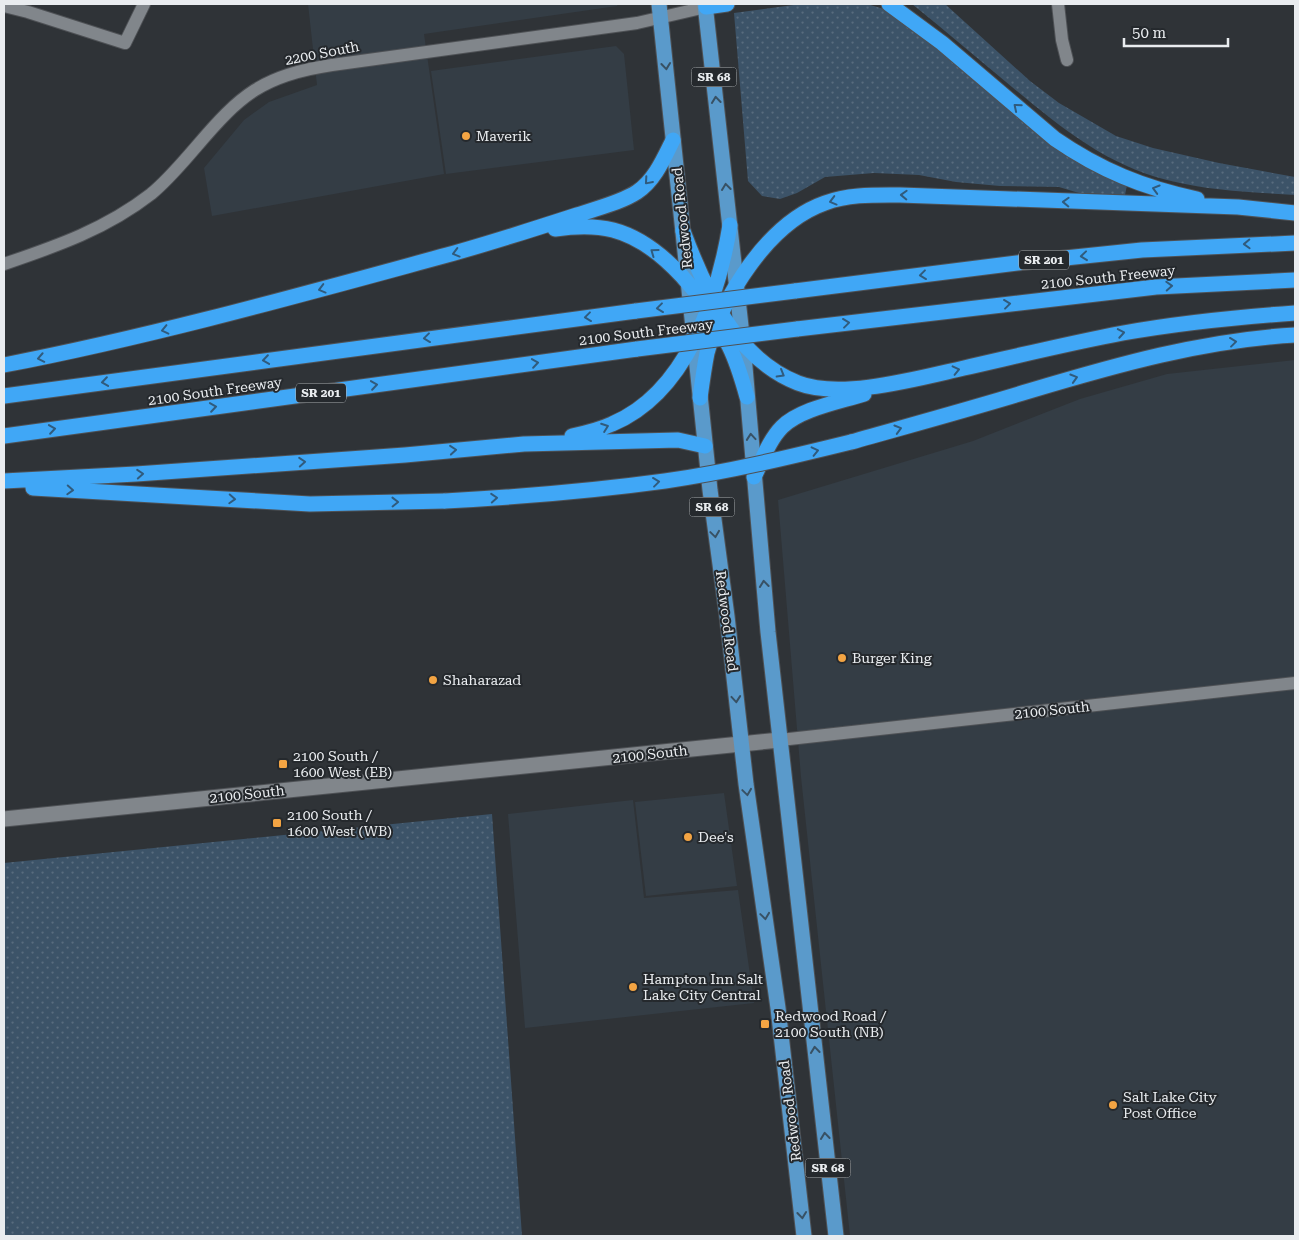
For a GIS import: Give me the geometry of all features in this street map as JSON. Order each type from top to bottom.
[{"type":"highway","points":[[706,5],[727,4]]},
{"type":"highway","points":[[889,4],[942,43],[1055,139],[1074,152],[1110,172],[1142,185],[1192,198],[1238,207]]},
{"type":"highway","points":[[502,240],[613,203],[634,194],[654,175],[673,140]]},
{"type":"highway","points":[[524,444],[586,433],[614,424],[638,410],[678,368],[715,312],[737,287],[760,251],[793,220],[825,203],[851,197],[900,195],[1238,207],[1295,213]]},
{"type":"highway","points":[[4,365],[191,324],[502,240],[579,226],[612,230],[627,235],[656,252],[715,312],[743,344],[765,364],[781,375],[814,388],[840,390],[908,380],[1124,333],[1162,327],[1295,313]]},
{"type":"highway","points":[[700,398],[730,226]]},
{"type":"highway","points":[[683,231],[733,353],[747,397]]},
{"type":"highway","name":"2100 South Freeway","points":[[4,396],[636,311],[1017,263],[1123,252],[1224,245],[1295,243]]},
{"type":"highway","name":"2100 South Freeway","points":[[4,436],[637,349],[798,329],[1156,286],[1295,280]]},
{"type":"highway","points":[[4,487],[310,504],[446,501],[553,494],[666,481],[771,461],[851,442],[1156,355],[1223,343],[1295,335]]},
{"type":"highway","points":[[754,478],[774,437],[789,421],[813,410],[908,380]]},
{"type":"highway","points":[[4,481],[136,474],[405,455],[524,444],[678,440],[705,446]]},
{"type":"main road","name":"SR 68","points":[[706,5],[743,344],[754,478],[780,740],[836,1236]]},
{"type":"main road","name":"Redwood Road","points":[[660,11],[705,446],[741,744],[778,1008],[804,1236]]},
{"type":"street","points":[[4,6],[125,43],[144,4]]},
{"type":"street","points":[[1058,4],[1062,40],[1067,60]]},
{"type":"street","name":"2200 South","points":[[4,264],[85,234],[111,222],[131,209],[154,192],[174,173],[218,121],[238,102],[255,89],[284,75],[300,70],[332,65],[637,23],[660,11],[706,5]]},
{"type":"street","name":"2100 South","points":[[4,820],[780,740],[1295,683]]},
{"type":"shaded area","points":[[308,4],[618,4],[617,6],[424,34],[444,174],[212,216],[204,168],[244,120],[269,102],[317,85]]},
{"type":"shaded area","points":[[801,4],[867,4],[884,9],[1127,185],[1125,195],[1079,193],[1059,187],[1000,186],[956,182],[919,175],[874,173],[825,177],[797,193],[780,199],[762,196],[748,181],[734,13]]},
{"type":"shaded area","points":[[912,4],[945,4],[1030,81],[1059,103],[1116,136],[1153,148],[1295,177],[1295,195],[1199,187],[1167,180],[1124,165],[1084,142],[1047,116]]},
{"type":"shaded area","points":[[616,46],[624,54],[634,150],[446,174],[431,71]]},
{"type":"shaded area","points":[[1295,360],[1295,1236],[850,1236],[801,777],[778,500],[973,441],[1080,399],[1167,374]]},
{"type":"shaded area","points":[[724,793],[737,886],[646,896],[635,802]]},
{"type":"shaded area","points":[[633,800],[644,898],[738,890],[754,1003],[525,1028],[508,814]]},
{"type":"shaded area","points":[[492,814],[522,1236],[4,1236],[4,863]]},
{"type":"place","name":"Maverik","points":[[466,136]]},
{"type":"place","name":"Burger King","points":[[842,658]]},
{"type":"place","name":"Shaharazad","points":[[433,680]]},
{"type":"place","name":"2100 South / 1600 West (EB)","points":[[283,764]]},
{"type":"place","name":"2100 South / 1600 West (WB)","points":[[277,823]]},
{"type":"place","name":"Dee's","points":[[688,837]]},
{"type":"place","name":"Hampton Inn Salt Lake City Central","points":[[633,987]]},
{"type":"place","name":"Redwood Road / 2100 South (NB)","points":[[765,1024]]},
{"type":"place","name":"Salt Lake City Post Office","points":[[1113,1105]]}]
